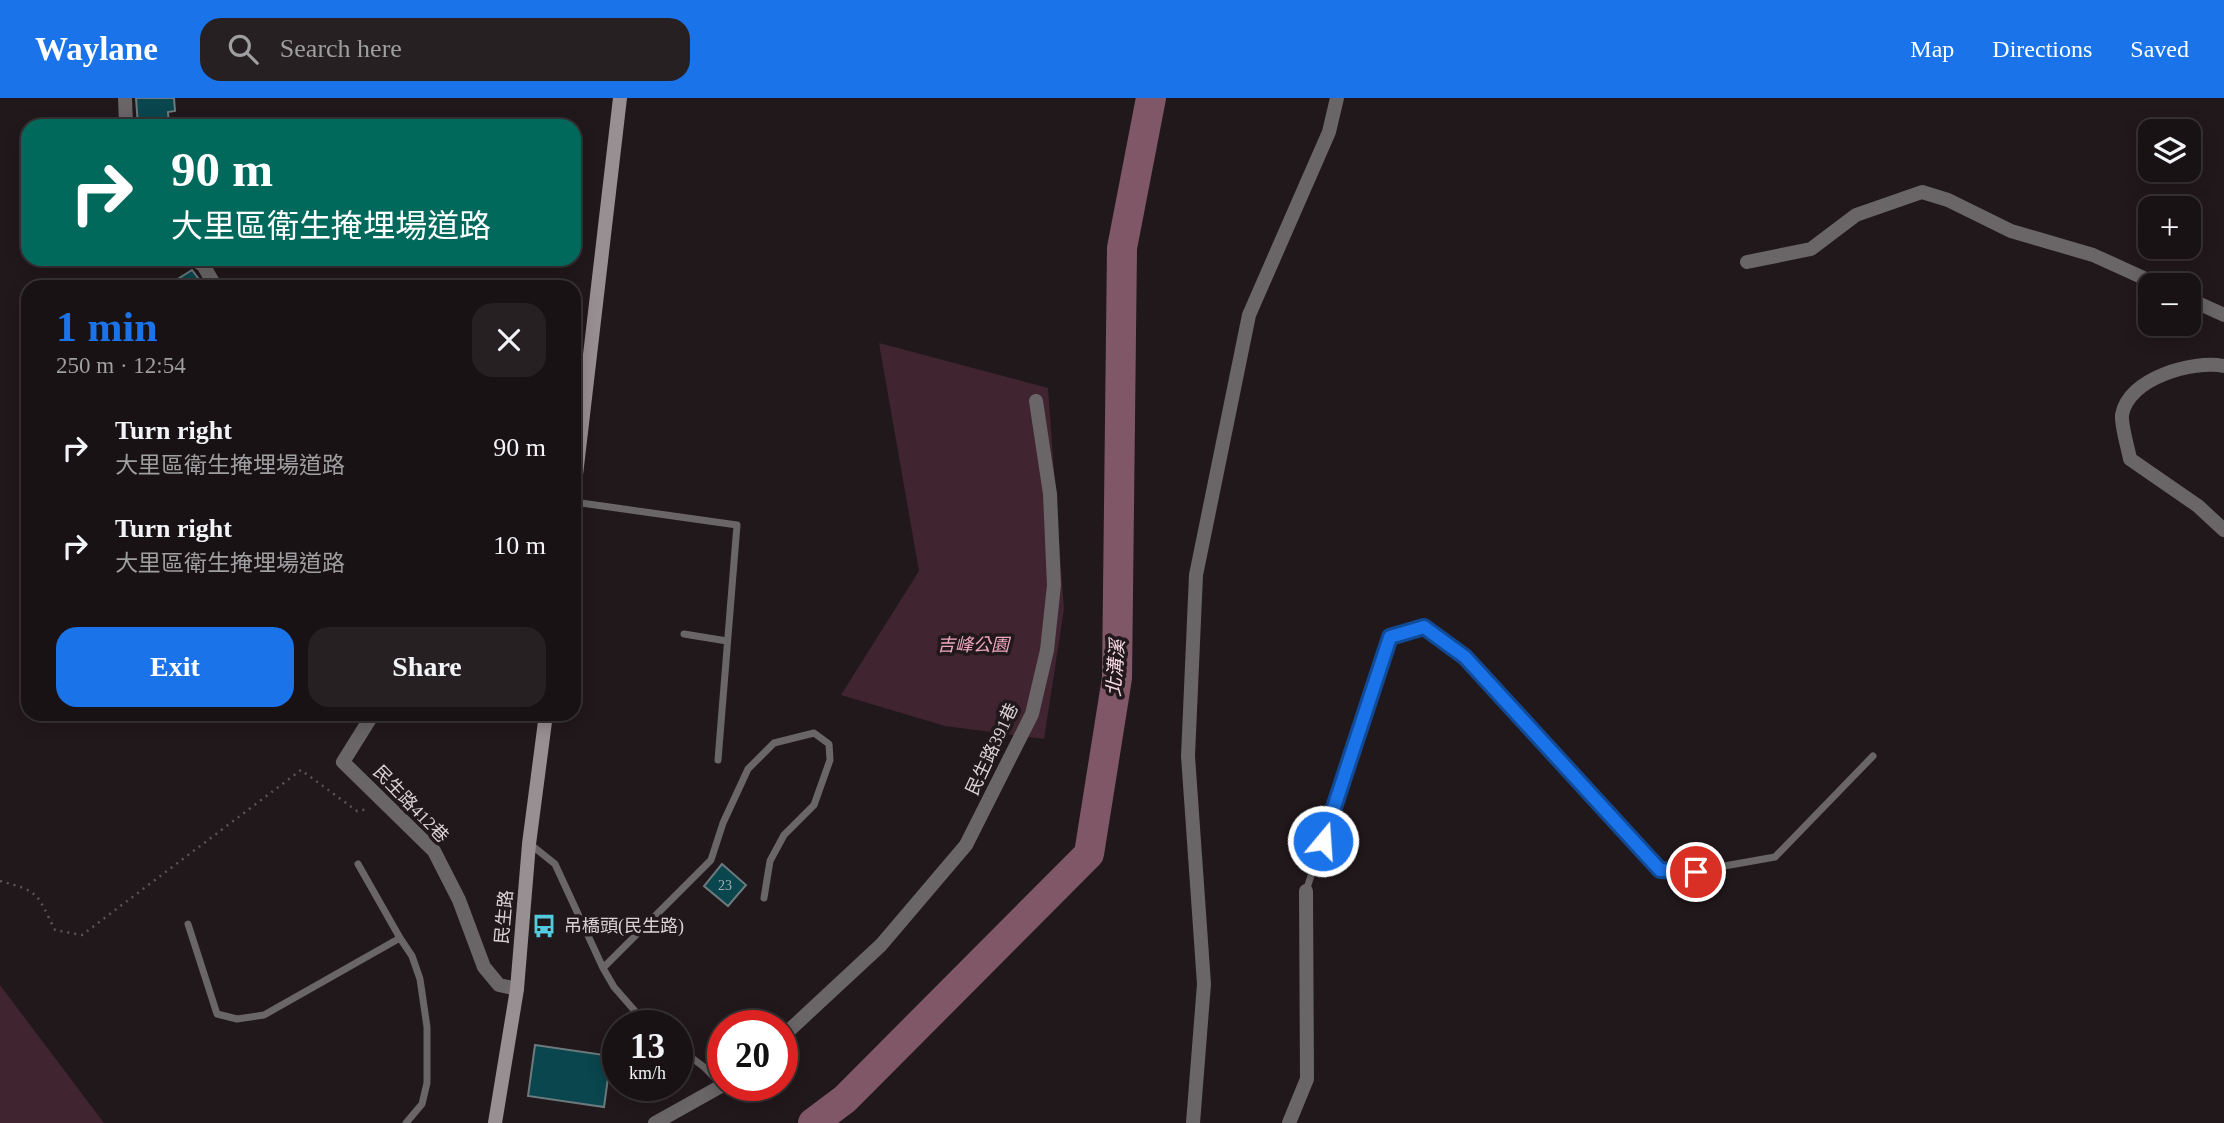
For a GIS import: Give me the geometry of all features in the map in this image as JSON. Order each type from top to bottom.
[{"type":"street","points":[[125,98],[126,119]]},
{"type":"street","points":[[581,432],[620,98]]},
{"type":"street","points":[[1193,1123],[1204,984],[1188,756],[1196,575],[1249,314],[1329,132],[1337,98]]},
{"type":"street","points":[[1747,262],[1811,249],[1856,215],[1922,192],[1948,200],[2011,231],[2093,255],[2138,275]]},
{"type":"street","points":[[2201,304],[2224,315]]},
{"type":"street","points":[[2224,366],[2194,366],[2152,379],[2136,389],[2122,415],[2130,459],[2198,506],[2224,530]]},
{"type":"street","name":"民生路391巷","points":[[798,1022],[881,946],[967,845],[1032,715],[1047,650],[1054,585],[1050,494],[1036,401]]},
{"type":"street","name":"民生路412巷","points":[[369,721],[343,762],[434,852],[459,900],[484,967],[499,985],[517,989]]},
{"type":"street","name":"民生路","points":[[495,1123],[517,989],[530,844],[545,721]]},
{"type":"street","points":[[1289,1123],[1307,1079],[1306,891]]},
{"type":"street","points":[[655,1123],[707,1094]]},
{"type":"lane","points":[[581,503],[737,525],[718,760]]},
{"type":"lane","points":[[1306,891],[1390,637],[1424,627],[1465,657],[1660,870],[1696,872],[1775,857],[1873,756]]},
{"type":"lane","points":[[684,634],[727,642]]},
{"type":"lane","points":[[603,968],[711,860],[723,823],[748,769],[774,743],[814,733],[829,744],[830,760],[814,805],[784,835],[770,861],[764,898]]},
{"type":"lane","points":[[530,844],[555,864],[603,968],[614,987],[634,1010]]},
{"type":"lane","points":[[359,864],[412,956],[420,978],[427,1027],[427,1083],[422,1104],[405,1123]]},
{"type":"lane","points":[[188,924],[217,1014],[237,1019],[264,1015],[400,939]]},
{"type":"lane","points":[[693,1059],[707,1070]]},
{"type":"path","points":[[0,881],[28,889],[38,896],[55,930],[82,935],[301,770],[357,811],[387,806]]},
{"type":"green space","name":"吉峰公園","points":[[879,343],[1048,388],[1064,609],[1044,739],[945,726],[841,695],[919,571]]},
{"type":"green space","points":[[0,985],[104,1123],[0,1123]]},
{"type":"building","points":[[136,98],[174,98],[175,111],[168,112],[168,119],[138,119]]},
{"type":"building","points":[[192,270],[200,280],[176,280]]},
{"type":"building","points":[[722,864],[746,885],[728,906],[704,886]]},
{"type":"building","points":[[535,1045],[602,1055],[604,1107],[528,1096]]},
{"type":"waterway","name":"北溝溪","points":[[813,1123],[845,1099],[1089,854],[1117,678],[1122,248],[1151,98]]},
{"type":"place","name":"吊橋頭(民生路)","points":[[544,926]]},
{"type":"route","points":[[1323,841],[1390,637],[1424,627],[1465,657],[1660,870],[1696,872]]}]
